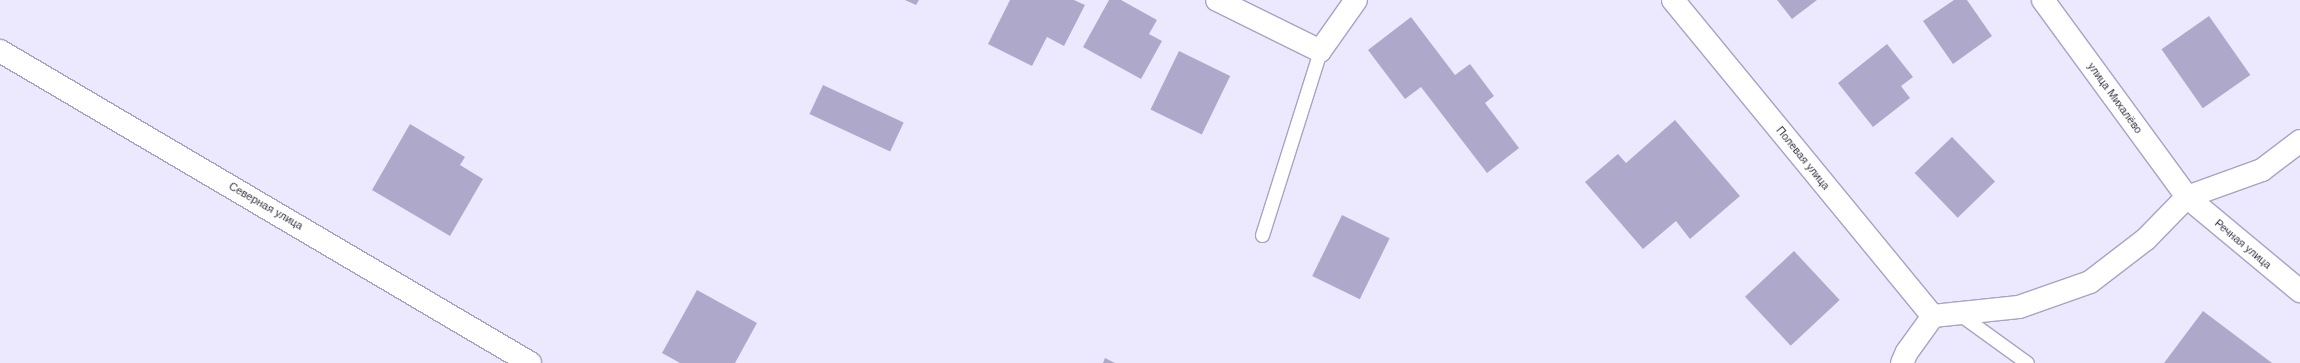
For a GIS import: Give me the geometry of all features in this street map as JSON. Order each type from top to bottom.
[{"type":"street","points":[[1217,0],[1320,51],[1356,0]]},
{"type":"street","name":"Полевая улица","points":[[1673,0],[1933,316]]},
{"type":"street","name":"улица Михалёво","points":[[2043,0],[2187,196]]},
{"type":"street","name":"Северная улица","points":[[0,51],[530,363]]},
{"type":"street","points":[[1902,363],[1907,352],[1933,316],[2019,307],[2090,282],[2146,239],[2187,196],[2262,170],[2300,141]]},
{"type":"street","name":"Речная улица","points":[[2187,196],[2300,291]]},
{"type":"lane","points":[[1262,236],[1320,51]]},
{"type":"lane","points":[[1958,314],[2026,363]]},
{"type":"building","points":[[905,0],[919,0],[916,5]]},
{"type":"building","points":[[1010,0],[1074,0],[1085,5],[1064,46],[1047,37],[1032,66],[988,44]]},
{"type":"building","points":[[1109,0],[1121,0],[1157,20],[1149,34],[1162,41],[1141,79],[1083,47]]},
{"type":"building","points":[[1777,0],[1817,0],[1792,19]]},
{"type":"building","points":[[1954,0],[1967,0],[1992,36],[1953,64],[1923,21]]},
{"type":"building","points":[[2209,16],[2250,75],[2203,108],[2161,49]]},
{"type":"building","points":[[1411,17],[1455,75],[1470,64],[1494,96],[1485,103],[1519,148],[1487,173],[1421,87],[1405,99],[1368,50]]},
{"type":"building","points":[[1887,44],[1913,77],[1901,86],[1910,98],[1873,127],[1838,83]]},
{"type":"building","points":[[1179,51],[1230,76],[1202,134],[1151,109]]},
{"type":"building","points":[[823,85],[904,123],[890,152],[809,114]]},
{"type":"building","points":[[1675,120],[1740,196],[1690,239],[1676,221],[1643,249],[1585,182],[1618,154],[1626,163]]},
{"type":"building","points":[[410,124],[465,157],[460,165],[483,179],[450,236],[372,190]]},
{"type":"building","points":[[1952,137],[1995,182],[1958,218],[1915,173]]},
{"type":"building","points":[[1342,215],[1390,238],[1360,299],[1312,276]]},
{"type":"building","points":[[1794,251],[1840,300],[1791,346],[1745,297]]},
{"type":"building","points":[[697,290],[757,323],[735,363],[680,363],[662,353]]},
{"type":"building","points":[[2203,311],[2272,363],[2164,363]]},
{"type":"building","points":[[1105,358],[1115,363],[1103,363]]}]
